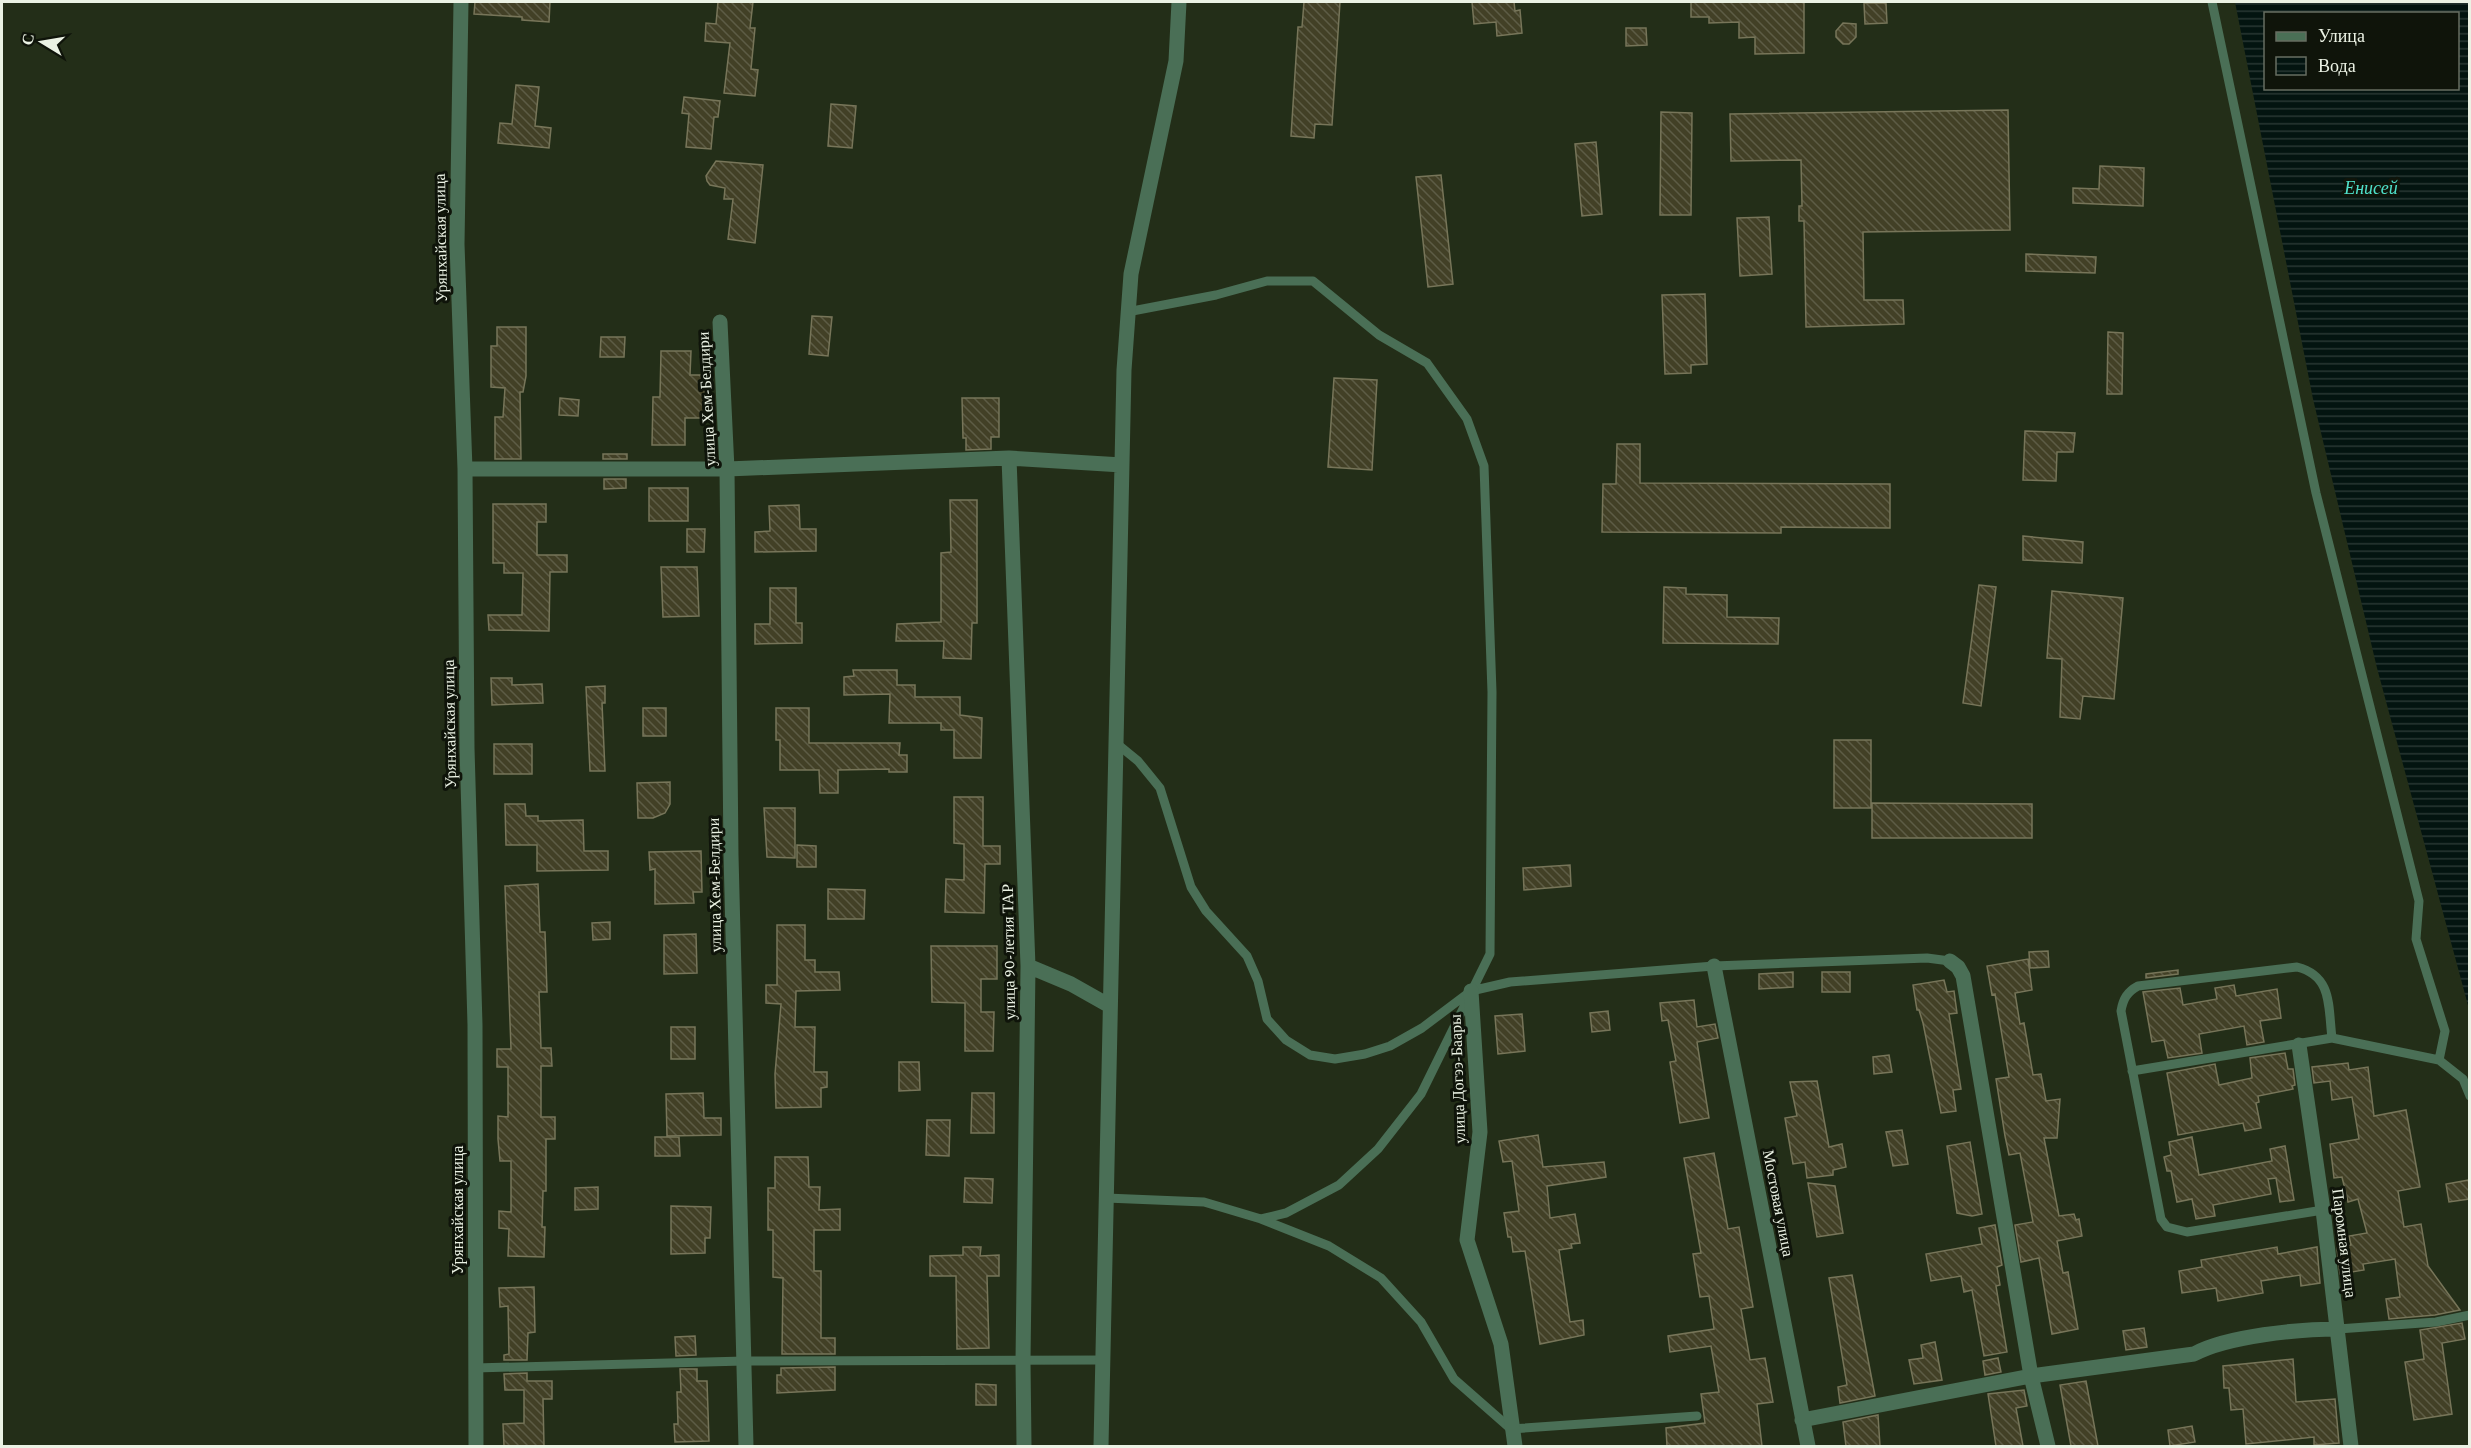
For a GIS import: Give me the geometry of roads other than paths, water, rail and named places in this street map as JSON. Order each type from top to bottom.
[{"type":"street","name":"Урянхайская улица","points":[[460,2],[457,244],[465,470],[467,748],[475,1025],[476,1446]]},
{"type":"street","points":[[1101,1446],[1127,312],[1131,274],[1176,60],[1179,2]]},
{"type":"street","name":"улица Хем-Белдири","points":[[720,322],[727,469],[731,855],[746,1446]]},
{"type":"street","points":[[465,470],[727,469],[1009,458],[1122,465]]},
{"type":"street","name":"улица 90-летия ТАР","points":[[1009,458],[1028,966],[1024,1446]]},
{"type":"street","points":[[1950,961],[1958,967],[1963,976],[2031,1376],[2048,1446]]},
{"type":"street","points":[[1028,966],[1071,984],[1110,1006]]},
{"type":"street","name":"Мостовая улица","points":[[1714,966],[1808,1446]]},
{"type":"street","name":"улица Догээ-Баары","points":[[1472,991],[1480,1132],[1467,1240],[1502,1344],[1511,1429],[1515,1446]]},
{"type":"street","name":"Паромная улица","points":[[2299,1045],[2323,1210],[2351,1446]]},
{"type":"street","points":[[1802,1420],[2031,1376],[2194,1354],[2210,1345],[2289,1333],[2338,1329]]},
{"type":"lane","points":[[2212,2],[2316,493],[2420,901],[2416,939],[2445,1031],[2439,1060]]},
{"type":"lane","points":[[1127,312],[1216,295],[1267,281],[1313,280],[1379,335],[1426,363],[1467,419],[1484,466],[1492,692],[1490,954],[1421,1094],[1378,1149],[1339,1185],[1286,1213],[1261,1219]]},
{"type":"lane","points":[[1116,743],[1138,761],[1160,788],[1191,887],[1206,911],[1247,956],[1258,981],[1267,1019],[1286,1040],[1310,1055],[1335,1059],[1365,1054],[1390,1046],[1422,1028],[1472,991],[1510,982],[1714,966],[1927,958],[1950,961]]},
{"type":"lane","points":[[2323,1210],[2187,1232],[2167,1227],[2161,1219],[2121,1011],[2123,1001],[2129,991],[2138,986],[2297,967],[2311,970],[2322,980],[2326,992],[2332,1038]]},
{"type":"lane","points":[[2132,1071],[2332,1038],[2439,1060],[2463,1079],[2469,1096]]},
{"type":"lane","points":[[1106,1198],[1204,1202],[1261,1219],[1329,1246],[1381,1278],[1421,1322],[1454,1379],[1511,1429],[1697,1416]]},
{"type":"lane","points":[[2338,1329],[2436,1322],[2469,1315]]},
{"type":"lane","points":[[475,1368],[744,1361],[1103,1360]]},
{"type":"water","name":"Енисей","points":[[2235,2],[2469,2],[2469,1009],[2377,668],[2313,399]]}]
